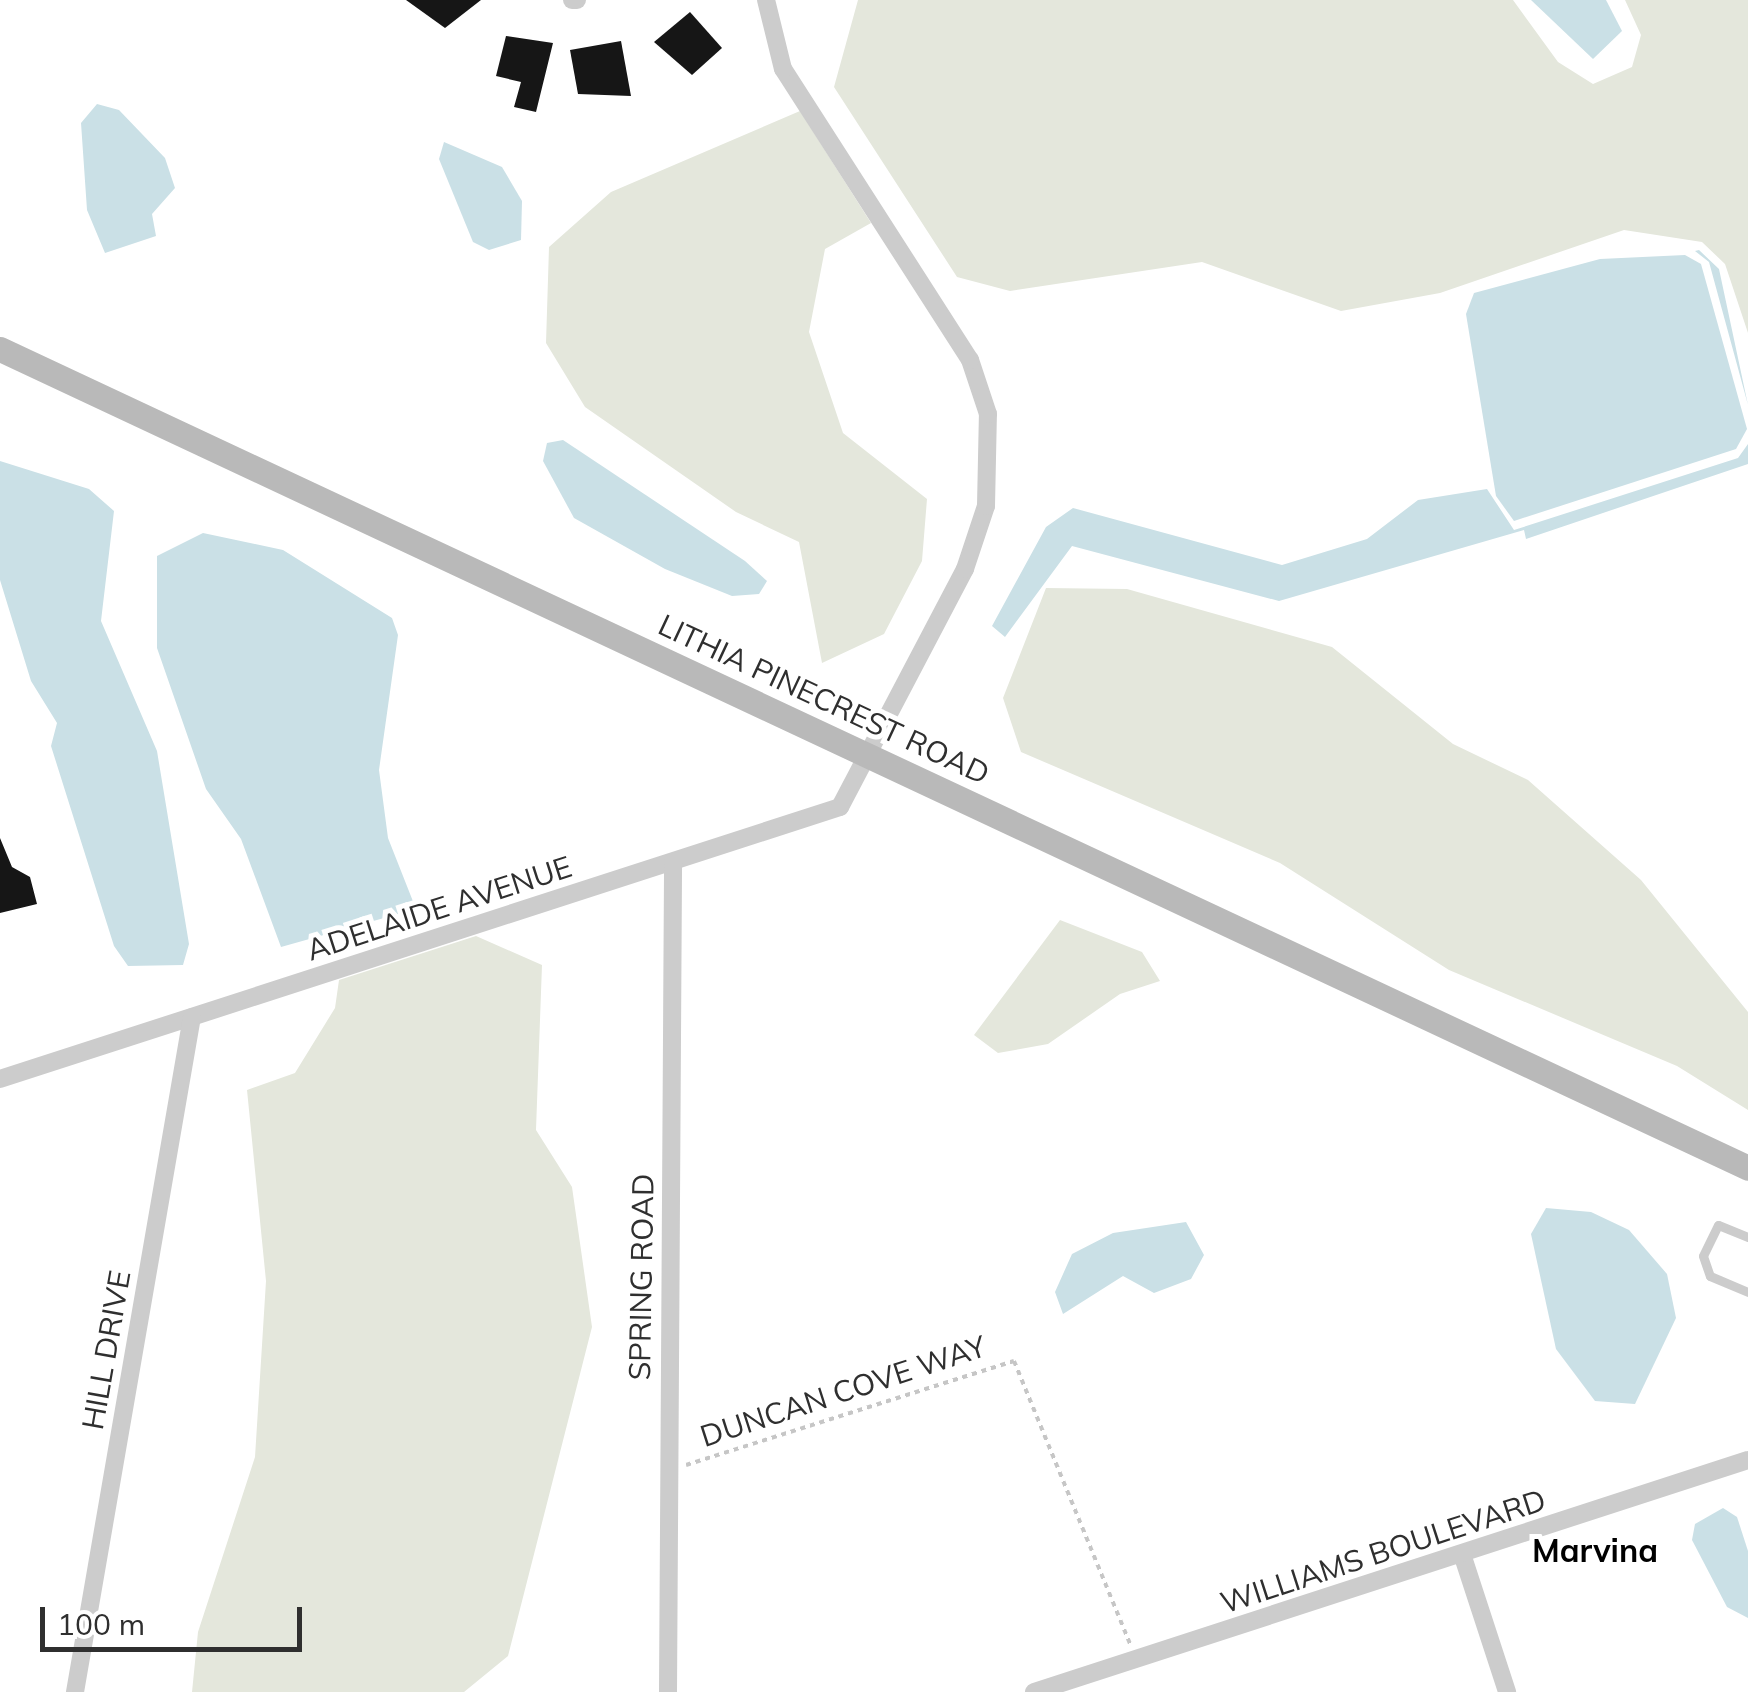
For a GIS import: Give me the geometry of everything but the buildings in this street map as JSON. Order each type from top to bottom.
[{"type":"main road","name":"LITHIA PINECREST ROAD","points":[[0,349],[1622,1104],[1748,1168]]},
{"type":"main road","name":"LITHIA PINECREST ROAD","points":[[1622,1104],[1748,1150]]},
{"type":"street","name":"ADELAIDE AVENUE","points":[[0,1078],[840,807],[870,757],[965,569],[986,506],[988,414],[970,360],[783,69],[766,0]]},
{"type":"street","name":"SPRING ROAD","points":[[668,1692],[673,862]]},
{"type":"street","name":"HILL DRIVE","points":[[75,1692],[192,1017]]},
{"type":"street","name":"WILLIAMS BOULEVARD","points":[[1034,1692],[1462,1558],[1748,1460]]},
{"type":"street","points":[[1462,1558],[1506,1692]]},
{"type":"lane","points":[[1748,1236],[1718,1224],[1703,1256],[1710,1276],[1748,1292]]},
{"type":"path","name":"DUNCAN COVE WAY","points":[[667,1472],[1014,1361],[1136,1657]]},
{"type":"shaded area","points":[[858,0],[1513,0],[1558,62],[1593,84],[1632,67],[1641,35],[1625,0],[1748,0],[1748,333],[1725,264],[1702,242],[1624,230],[1440,293],[1341,311],[1202,262],[1010,291],[957,277],[834,87]]},
{"type":"shaded area","points":[[800,111],[871,223],[825,249],[809,332],[843,433],[927,499],[922,561],[884,634],[822,663],[799,542],[736,512],[585,407],[546,343],[549,247],[611,192]]},
{"type":"shaded area","points":[[1046,588],[1127,589],[1332,647],[1453,744],[1528,780],[1641,880],[1748,1012],[1748,1110],[1677,1066],[1449,970],[1280,863],[1021,752],[1003,698]]},
{"type":"shaded area","points":[[1060,920],[1142,952],[1160,981],[1120,994],[1048,1044],[998,1053],[974,1035]]},
{"type":"shaded area","points":[[476,936],[542,965],[536,1130],[572,1187],[592,1327],[508,1656],[464,1692],[192,1692],[198,1632],[255,1457],[266,1281],[247,1090],[295,1073],[335,1008],[339,980]]},
{"type":"water","points":[[1531,0],[1606,0],[1622,31],[1593,59]]},
{"type":"water","points":[[97,104],[119,110],[165,158],[175,188],[152,214],[156,236],[105,253],[87,210],[81,123]]},
{"type":"water","points":[[444,142],[502,167],[522,201],[521,240],[489,250],[473,242],[439,159]]},
{"type":"water","points":[[1699,250],[1719,269],[1748,405],[1709,262],[1695,251]]},
{"type":"water","points":[[1685,255],[1701,264],[1747,429],[1736,449],[1514,521],[1496,496],[1466,314],[1474,293],[1600,259]]},
{"type":"water","points":[[563,440],[745,561],[767,581],[759,594],[732,596],[665,569],[574,518],[543,461],[547,443]]},
{"type":"water","points":[[1748,444],[1748,464],[1526,539],[1524,530],[1279,601],[1072,546],[1005,637],[992,626],[1046,527],[1073,508],[1282,565],[1367,539],[1418,500],[1487,489],[1514,530],[1738,458]]},
{"type":"water","points":[[0,461],[89,489],[114,511],[101,621],[157,751],[189,944],[183,965],[128,966],[114,946],[51,746],[57,723],[31,681],[0,580]]},
{"type":"water","points":[[203,533],[283,550],[392,618],[398,635],[379,770],[388,838],[416,909],[281,947],[241,839],[206,789],[157,648],[157,556]]},
{"type":"water","points":[[1546,1208],[1591,1212],[1629,1230],[1667,1274],[1676,1318],[1635,1404],[1595,1401],[1556,1349],[1531,1234]]},
{"type":"water","points":[[1186,1222],[1204,1255],[1191,1279],[1154,1293],[1123,1276],[1063,1314],[1055,1292],[1072,1254],[1113,1233]]},
{"type":"water","points":[[1723,1508],[1737,1517],[1748,1551],[1748,1618],[1727,1607],[1692,1540],[1695,1524]]},
{"type":"district","name":"Marvina","points":[[1595,1550]]}]
